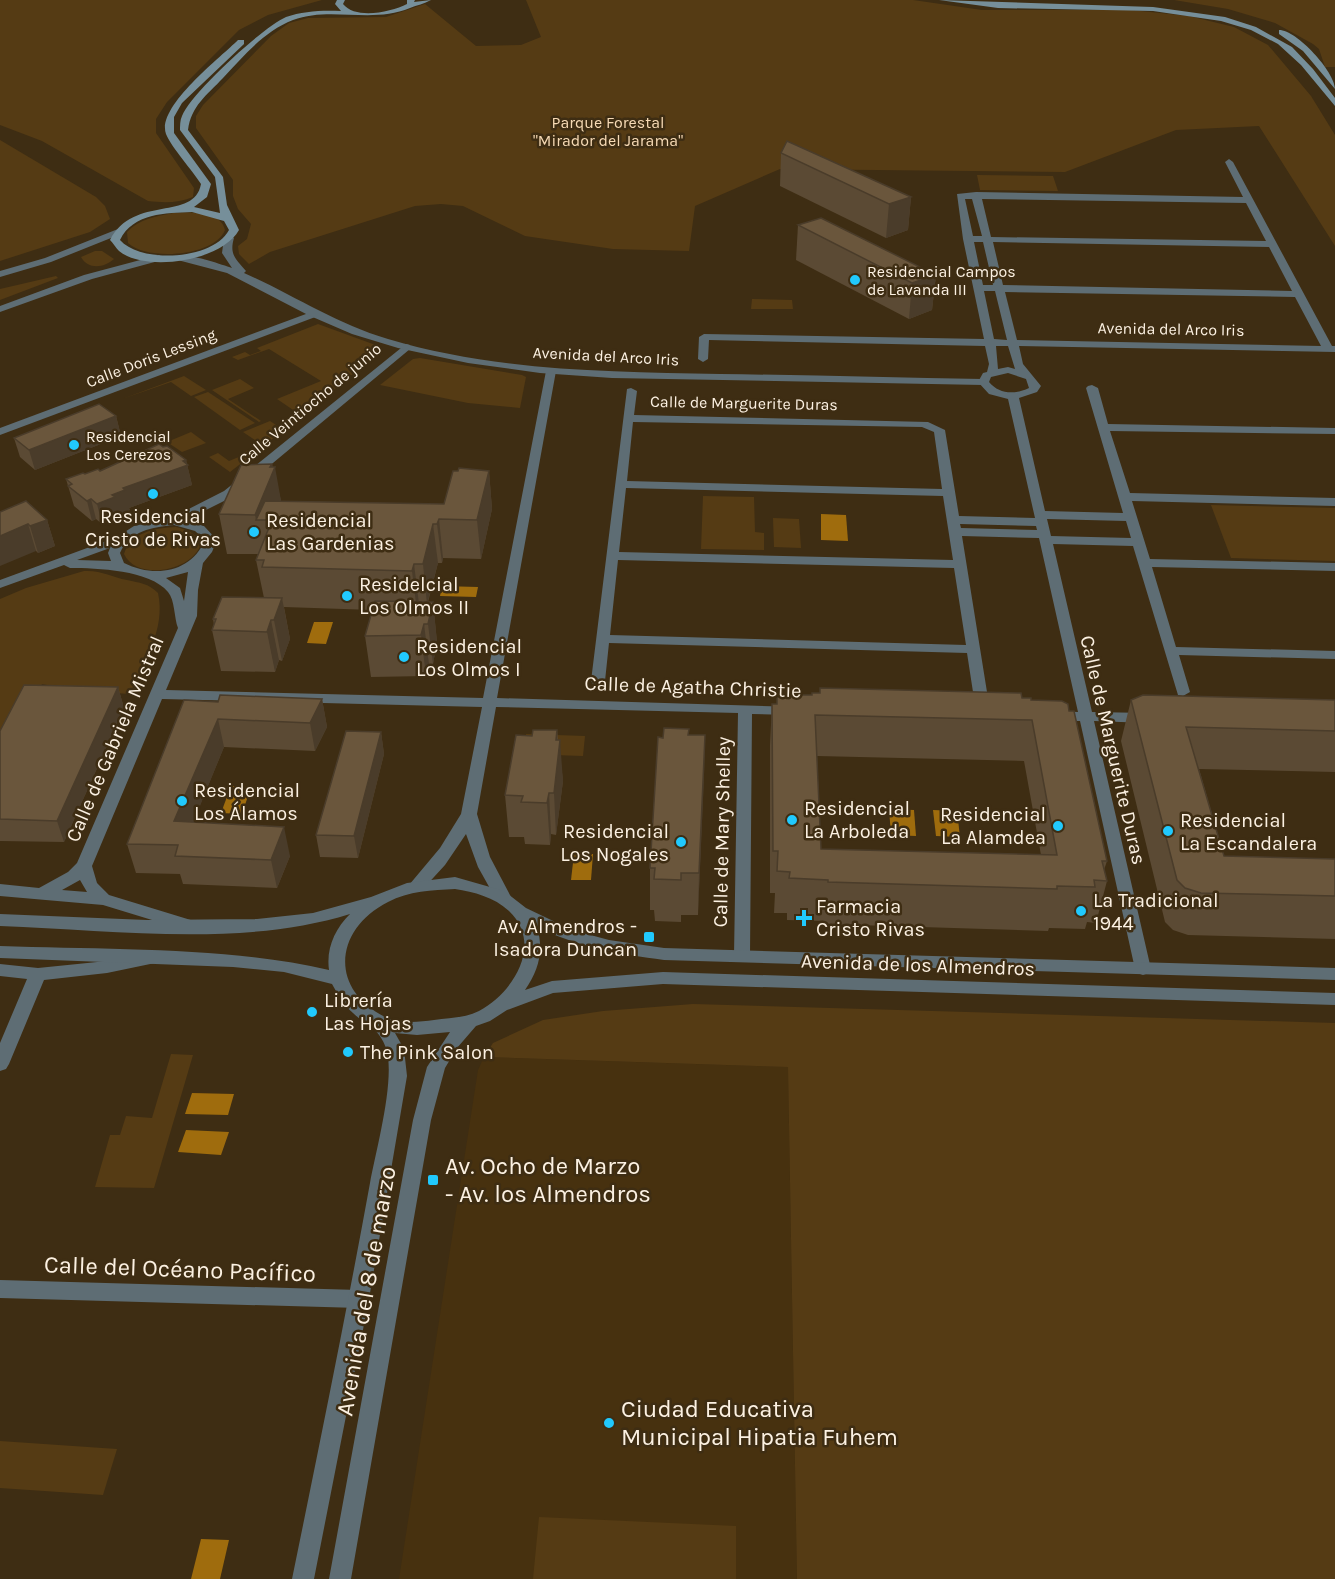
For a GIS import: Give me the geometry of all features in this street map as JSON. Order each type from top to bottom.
[{"type":"main road","points":[[406,7],[411,0]]},
{"type":"main road","points":[[364,14],[343,9],[334,2],[307,13],[278,24],[261,35],[195,103],[186,116],[184,130],[219,177],[222,206],[227,218],[233,224],[233,231],[229,238],[207,251],[175,258],[128,253],[119,247],[116,240],[118,232],[137,218],[176,210],[195,203],[204,195],[206,184],[170,133],[170,117],[179,102],[257,28],[275,18],[307,13],[364,14],[392,12],[427,0]]},
{"type":"main road","points":[[943,0],[1018,6],[1146,6],[1212,15],[1253,27],[1283,43],[1300,58],[1335,104]]},
{"type":"main road","points":[[981,0],[1093,0]]},
{"type":"main road","points":[[1131,0],[1216,10],[1249,19],[1279,31],[1299,42],[1315,58],[1335,87]]},
{"type":"main road","points":[[176,210],[206,211],[227,218]]},
{"type":"street","name":"Avenida del Arco Iris","points":[[1229,162],[1299,294],[1332,349]]},
{"type":"street","points":[[992,372],[994,364],[990,342],[959,197],[976,195],[1249,200]]},
{"type":"street","points":[[976,195],[1018,364],[1024,374]]},
{"type":"street","points":[[0,274],[48,260],[118,232]]},
{"type":"street","name":"Avenida del Arco Iris","points":[[229,238],[225,249],[226,255],[245,276]]},
{"type":"street","points":[[968,239],[1272,244]]},
{"type":"street","points":[[0,309],[88,277],[159,258]]},
{"type":"street","name":"Avenida del Arco Iris","points":[[175,258],[217,264],[245,276],[314,314],[405,347],[471,361],[551,371],[658,376],[983,382]]},
{"type":"street","name":"Avenida del Arco Iris","points":[[978,288],[1299,294]]},
{"type":"street","name":"Calle Doris Lessing","points":[[0,432],[314,314]]},
{"type":"street","name":"Avenida del Arco Iris","points":[[703,358],[704,337],[1332,349]]},
{"type":"street","name":"Calle Veintiocho de junio","points":[[174,521],[228,494],[405,347]]},
{"type":"street","points":[[1008,370],[1024,374],[1034,381],[1033,390],[1013,396],[996,393],[983,382],[992,372],[1008,370]]},
{"type":"street","points":[[417,885],[436,867],[456,840],[469,814],[551,371]]},
{"type":"street","points":[[1092,388],[1183,692]]},
{"type":"street","name":"Calle de Marguerite Duras","points":[[598,681],[631,391]]},
{"type":"street","name":"Calle de Marguerite Duras","points":[[1013,396],[1143,969]]},
{"type":"street","name":"Calle de Marguerite Duras","points":[[628,418],[924,424],[939,430],[958,564],[980,692]]},
{"type":"street","points":[[1104,427],[1335,431]]},
{"type":"street","points":[[620,484],[948,493]]},
{"type":"street","points":[[0,584],[121,540],[144,526],[174,521],[192,524],[209,522],[228,494]]},
{"type":"street","points":[[1125,497],[1335,502]]},
{"type":"street","points":[[1042,528],[1131,517]]},
{"type":"street","name":"Calle de Gabriela Mistral","points":[[42,892],[74,876],[84,866],[190,616],[192,582],[197,563],[209,552],[211,540],[209,522]]},
{"type":"street","points":[[953,526],[1042,528],[1139,542]]},
{"type":"street","points":[[119,565],[114,553],[121,540]]},
{"type":"street","points":[[612,556],[958,564]]},
{"type":"street","points":[[46,566],[85,563],[119,565],[133,572],[153,575],[177,572],[197,563]]},
{"type":"street","points":[[1145,563],[1335,567]]},
{"type":"street","name":"Calle de Gabriela Mistral","points":[[153,575],[175,591],[184,627]]},
{"type":"street","points":[[603,639],[973,649]]},
{"type":"street","points":[[1171,651],[1335,655]]},
{"type":"street","name":"Calle de Agatha Christie","points":[[158,694],[803,710]]},
{"type":"street","name":"Calle de Mary Shelley","points":[[742,956],[745,709]]},
{"type":"street","points":[[1039,715],[1168,718]]},
{"type":"street","points":[[469,814],[473,840],[483,865],[502,897]]},
{"type":"street","name":"Calle de Gabriela Mistral","points":[[84,866],[92,889],[103,899]]},
{"type":"street","points":[[0,920],[194,927],[296,922],[417,885],[455,883],[480,888],[502,897],[520,912],[532,933],[533,958],[523,982],[504,1004],[469,1022],[417,1030],[380,1022],[352,1004],[336,978],[335,956],[343,934],[358,914],[380,898]]},
{"type":"street","points":[[0,890],[103,899],[194,927]]},
{"type":"street","name":"Avenida de los Almendros","points":[[520,912],[567,935],[609,946],[664,954],[1335,974]]},
{"type":"street","points":[[0,952],[233,961],[284,966],[336,978]]},
{"type":"street","points":[[0,970],[38,974],[107,967],[154,958]]},
{"type":"street","points":[[0,1064],[38,974]]},
{"type":"street","name":"Avenida de los Almendros","points":[[504,1004],[552,987],[663,978],[1335,999]]},
{"type":"street","name":"Avenida del 8 de marzo","points":[[303,1579],[359,1299],[398,1076],[395,1049],[380,1022]]},
{"type":"street","name":"Avenida del 8 de marzo","points":[[340,1579],[422,1120],[436,1067],[469,1022]]},
{"type":"street","name":"Calle del Océano Pacífico","points":[[0,1289],[359,1299]]},
{"type":"shaded area","points":[[821,514],[846,515],[848,541],[821,540]]},
{"type":"shaded area","points":[[442,586],[478,587],[476,597],[440,596]]},
{"type":"shaded area","points":[[314,622],[333,622],[326,644],[307,643]]},
{"type":"shaded area","points":[[231,786],[251,787],[242,814],[221,813]]},
{"type":"shaded area","points":[[889,809],[914,810],[916,836],[891,835]]},
{"type":"shaded area","points":[[933,810],[957,811],[960,837],[936,836]]},
{"type":"shaded area","points":[[574,854],[593,854],[591,880],[571,880]]},
{"type":"shaded area","name":"Ciudad Educativa Municipal Hipatia Fuhem","points":[[484,1057],[788,1067],[797,1579],[399,1579],[478,1070]]},
{"type":"shaded area","points":[[192,1093],[234,1094],[228,1115],[185,1114]]},
{"type":"shaded area","points":[[186,1130],[229,1132],[221,1155],[178,1152]]},
{"type":"shaded area","points":[[201,1539],[229,1540],[220,1579],[191,1579]]},
{"type":"green space","points":[[0,0],[322,0],[268,15],[239,30],[167,102],[156,119],[156,133],[194,188],[193,197],[166,202],[148,201],[42,141],[0,125]]},
{"type":"green space","name":"Parque Forestal \"Mirador del Jarama\"","points":[[526,0],[913,0],[982,10],[1131,10],[1189,16],[1234,27],[1268,45],[1311,96],[1335,135],[1335,246],[1259,126],[1176,130],[1065,172],[780,169],[695,206],[689,251],[613,249],[525,236],[463,206],[441,204],[415,206],[270,252],[249,264],[239,254],[238,246],[247,239],[251,224],[238,209],[233,196],[233,180],[196,128],[196,116],[203,105],[271,36],[289,23],[308,18],[386,17],[425,4],[476,46],[521,45],[541,37]]},
{"type":"green space","points":[[1174,0],[1335,0],[1335,67],[1325,67],[1319,49],[1275,23],[1228,9]]},
{"type":"green space","points":[[0,140],[96,197],[105,206],[110,219],[90,232],[0,261]]},
{"type":"green space","points":[[977,175],[1053,176],[1058,191],[980,190]]},
{"type":"green space","points":[[173,213],[211,216],[222,223],[225,230],[208,246],[180,253],[150,252],[137,249],[128,243],[127,232],[137,224]]},
{"type":"green space","points":[[95,251],[102,251],[114,259],[101,266],[92,266],[81,257]]},
{"type":"green space","points":[[56,276],[58,278],[0,300],[0,289]]},
{"type":"green space","points":[[752,299],[792,300],[793,309],[751,309]]},
{"type":"green space","points":[[318,324],[381,347],[382,350],[302,416],[277,399],[321,381],[269,349],[238,360],[232,357],[245,352],[250,355],[261,351],[257,348]]},
{"type":"green space","points":[[420,358],[526,377],[520,408],[468,403],[380,385],[413,359]]},
{"type":"green space","points":[[184,376],[206,390],[191,396],[171,382],[122,399]]},
{"type":"green space","points":[[240,379],[254,388],[228,399],[261,421],[259,422],[212,390]]},
{"type":"green space","points":[[208,392],[255,423],[240,430],[194,397]]},
{"type":"green space","points":[[270,421],[284,430],[230,472],[209,457],[218,453],[229,461],[246,454],[244,452],[261,444],[243,432]]},
{"type":"green space","points":[[191,432],[206,443],[182,452],[167,442]]},
{"type":"green space","points":[[703,496],[754,497],[755,532],[764,533],[764,550],[701,549]]},
{"type":"green space","points":[[1211,505],[1335,508],[1335,561],[1231,558]]},
{"type":"green space","points":[[773,518],[799,519],[801,548],[774,547]]},
{"type":"green space","points":[[176,527],[187,530],[201,543],[196,553],[177,566],[165,570],[141,568],[131,563],[124,554],[127,547],[138,536],[152,530]]},
{"type":"green space","points":[[84,571],[144,584],[158,593],[160,606],[156,632],[130,694],[72,690],[42,684],[9,743],[0,740],[0,599],[26,588]]},
{"type":"green space","points":[[526,734],[585,736],[583,756],[523,754]]},
{"type":"green space","points":[[693,1004],[1335,1023],[1335,1579],[797,1579],[788,1067],[484,1057],[493,1043],[543,1020],[603,1011]]},
{"type":"green space","points":[[171,1054],[193,1055],[154,1188],[95,1187],[110,1135],[120,1135],[126,1116],[152,1118]]},
{"type":"green space","points":[[0,1441],[117,1449],[103,1495],[0,1488]]},
{"type":"green space","points":[[539,1517],[736,1526],[736,1579],[533,1579]]},
{"type":"building","points":[[787,141],[911,197],[889,204],[781,153]]},
{"type":"building","points":[[821,218],[936,275],[912,283],[798,225]]},
{"type":"building","points":[[99,404],[116,416],[29,450],[14,438]]},
{"type":"building","points":[[159,444],[163,447],[167,446],[186,460],[183,461],[188,465],[123,488],[125,490],[112,495],[115,497],[97,504],[91,499],[87,501],[68,486],[72,484],[66,479],[98,469],[100,471]]},
{"type":"building","points":[[272,464],[270,467],[275,467],[255,515],[219,514],[241,465]]},
{"type":"building","points":[[459,468],[489,471],[477,520],[439,519],[437,524],[433,524],[423,564],[414,564],[412,571],[262,567],[264,560],[256,560],[272,520],[256,520],[265,501],[444,504],[453,471],[458,471]]},
{"type":"building","points":[[26,501],[47,520],[30,526],[28,524],[0,536],[0,512]]},
{"type":"building","points":[[222,597],[282,598],[267,632],[212,630],[216,619],[213,619]]},
{"type":"building","points":[[375,601],[433,602],[428,624],[424,624],[421,635],[365,636]]},
{"type":"building","points":[[24,685],[118,687],[57,821],[0,819],[0,731]]},
{"type":"building","points":[[820,688],[1021,693],[1022,698],[1062,701],[1068,704],[1069,711],[1074,711],[1107,861],[1102,861],[1107,881],[1094,880],[1095,887],[1057,886],[1057,889],[828,882],[828,880],[789,878],[790,872],[777,871],[778,851],[773,851],[772,704],[777,704],[777,697],[781,695],[820,693]],"holes":[[[815,715],[1032,720],[1057,855],[821,849]]]},
{"type":"building","points":[[220,695],[322,699],[310,723],[218,719],[174,821],[284,827],[271,860],[175,856],[178,845],[127,844],[184,700],[218,702]]},
{"type":"building","points":[[1143,695],[1335,700],[1335,731],[1186,727],[1224,856],[1335,859],[1335,896],[1201,893],[1185,888],[1177,880],[1131,700]]},
{"type":"building","name":"Residencial Los Nogales","points":[[664,728],[689,729],[688,735],[705,735],[699,873],[681,873],[681,880],[654,879],[655,868],[650,868],[658,737],[663,738]]},
{"type":"building","points":[[533,730],[557,730],[556,740],[560,740],[554,793],[549,793],[547,803],[521,802],[523,796],[505,795],[516,735],[532,736]]},
{"type":"building","points":[[346,731],[381,732],[354,836],[316,835]]},
{"type":"place","name":"Residencial Campos de Lavanda III","points":[[855,280]]},
{"type":"place","name":"Residencial Los Cerezos","points":[[74,445]]},
{"type":"place","name":"Residencial Cristo de Rivas","points":[[153,494]]},
{"type":"place","name":"Residencial Las Gardenias","points":[[254,532]]},
{"type":"place","name":"Residelcial Los Olmos II","points":[[347,596]]},
{"type":"place","name":"Residencial Los Olmos I","points":[[404,657]]},
{"type":"place","name":"Residencial Los Álamos","points":[[182,801]]},
{"type":"place","name":"Residencial La Arboleda","points":[[792,820]]},
{"type":"place","name":"Residencial La Alamdea","points":[[1058,826]]},
{"type":"place","name":"Residencial La Escandalera","points":[[1168,831]]},
{"type":"place","name":"Residencial Los Nogales","points":[[681,842]]},
{"type":"place","name":"La Tradicional 1944","points":[[1081,911]]},
{"type":"place","name":"Farmacia Cristo Rivas","points":[[804,918]]},
{"type":"place","name":"Av. Almendros - Isadora Duncan","points":[[649,937]]},
{"type":"place","name":"Librería Las Hojas","points":[[312,1012]]},
{"type":"place","name":"The Pink Salon","points":[[348,1052]]},
{"type":"place","name":"Av. Ocho de Marzo - Av. los Almendros","points":[[433,1180]]},
{"type":"place","name":"Ciudad Educativa Municipal Hipatia Fuhem","points":[[609,1423]]}]
